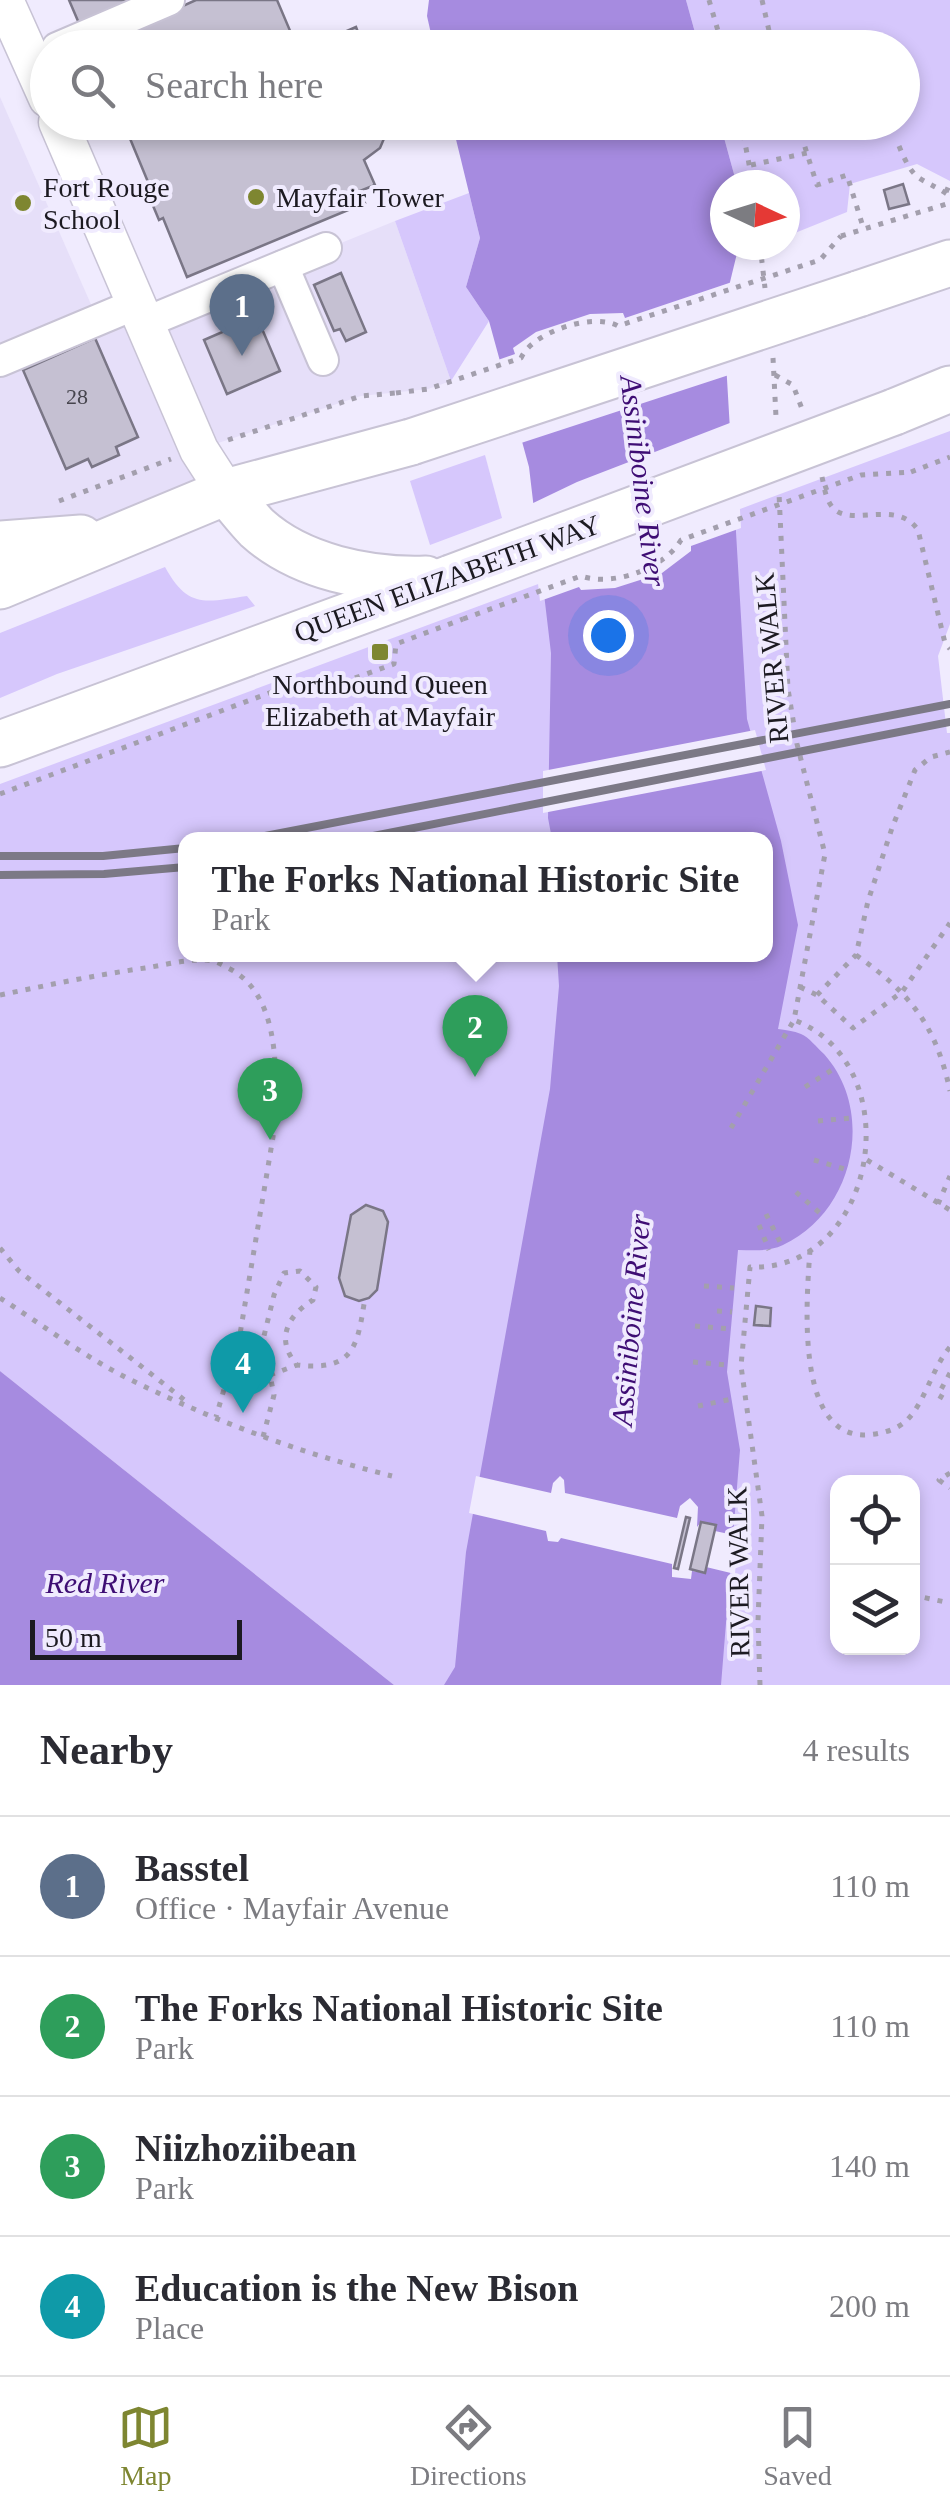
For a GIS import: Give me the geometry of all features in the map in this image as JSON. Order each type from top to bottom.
[{"type":"highway","points":[[0,586],[226,492],[411,442],[950,263]]},
{"type":"highway","name":"QUEEN ELIZABETH WAY","points":[[0,744],[457,598],[950,389]]},
{"type":"highway","points":[[226,492],[258,529],[308,560],[399,580],[457,598]]},
{"type":"highway","points":[[0,544],[123,534]]},
{"type":"main road","points":[[4,0],[30,34]]},
{"type":"main road","points":[[66,140],[199,450],[226,492]]},
{"type":"lane","points":[[99,30],[169,0]]},
{"type":"lane","points":[[0,361],[326,248]]},
{"type":"lane","points":[[282,266],[323,360]]},
{"type":"path","points":[[708,0],[717,30]]},
{"type":"path","points":[[762,0],[769,30]]},
{"type":"path","points":[[745,140],[751,170]]},
{"type":"path","points":[[802,140],[817,184],[847,176],[864,230]]},
{"type":"path","points":[[900,146],[910,172],[922,182],[948,194],[950,183]]},
{"type":"path","points":[[750,165],[807,153]]},
{"type":"path","points":[[234,438],[361,396],[428,389],[521,358],[525,348],[566,326],[607,320],[618,326],[820,260],[841,236],[950,203]]},
{"type":"path","points":[[762,260],[766,301]]},
{"type":"path","points":[[772,356],[776,428]]},
{"type":"path","points":[[775,375],[793,385],[803,411]]},
{"type":"path","points":[[0,794],[293,684],[327,688],[394,664],[396,644],[457,598],[581,576],[594,580],[637,573],[675,551],[681,540],[861,476],[911,472],[950,457]]},
{"type":"path","points":[[48,505],[166,461]]},
{"type":"path","points":[[818,466],[834,508],[852,515],[895,514],[913,522],[943,637],[950,649]]},
{"type":"path","name":"RIVER WALK","points":[[760,1685],[762,1516],[741,1366],[750,1267],[772,1267],[810,1250],[844,1214],[867,1160],[866,1122],[854,1078],[843,1058],[821,1034],[794,1020],[825,854],[797,744],[788,690],[778,480]]},
{"type":"path","points":[[818,995],[856,955],[868,900],[916,770],[930,757],[950,752]]},
{"type":"path","points":[[800,987],[818,995],[853,1028],[902,992],[950,923]]},
{"type":"path","points":[[856,955],[902,992],[922,1014],[944,1064],[950,1091]]},
{"type":"path","points":[[0,996],[80,978],[189,962]]},
{"type":"path","points":[[216,962],[246,978],[256,992],[270,1028],[273,1054],[273,1137],[240,1334],[216,1417]]},
{"type":"path","points":[[731,1128],[794,1020]]},
{"type":"path","points":[[805,1087],[836,1068]]},
{"type":"path","points":[[818,1122],[851,1118]]},
{"type":"path","points":[[814,1160],[848,1170]]},
{"type":"path","points":[[867,1160],[950,1210]]},
{"type":"path","points":[[938,1204],[950,1176]]},
{"type":"path","points":[[796,1192],[822,1216]]},
{"type":"path","points":[[766,1214],[782,1246]]},
{"type":"path","points":[[759,1224],[769,1250]]},
{"type":"path","points":[[0,1248],[19,1271],[191,1405]]},
{"type":"path","points":[[810,1250],[807,1350],[812,1377],[833,1424],[843,1431],[866,1435],[906,1421],[934,1367],[950,1347]]},
{"type":"path","points":[[262,1438],[274,1395],[263,1340],[284,1273],[300,1271],[316,1286],[313,1300],[297,1310],[284,1331],[288,1354],[297,1365]]},
{"type":"path","points":[[704,1286],[734,1288]]},
{"type":"path","points":[[0,1298],[130,1380],[308,1455],[392,1476]]},
{"type":"path","points":[[270,1375],[297,1365],[314,1367],[340,1361],[358,1344],[364,1304]]},
{"type":"path","points":[[717,1311],[732,1312]]},
{"type":"path","points":[[695,1326],[731,1329]]},
{"type":"path","points":[[693,1362],[728,1365]]},
{"type":"path","points":[[950,1374],[938,1395],[950,1402]]},
{"type":"path","points":[[698,1406],[732,1399]]},
{"type":"path","points":[[950,1473],[939,1480],[950,1488]]},
{"type":"path","points":[[920,1597],[950,1604]]},
{"type":"shaded area","points":[[686,0],[950,0],[950,181],[917,164],[850,184],[847,212],[800,231],[800,170],[733,170],[725,140],[920,140],[920,30],[694,30]]},
{"type":"shaded area","name":"Fort Rouge School","points":[[0,97],[93,309],[0,348]]},
{"type":"shaded area","points":[[469,193],[480,238],[466,287],[489,321],[451,381],[395,221]]},
{"type":"shaded area","points":[[395,221],[451,381],[428,389],[361,396],[200,449],[226,492],[0,544],[0,361],[136,304],[145,323]]},
{"type":"shaded area","points":[[950,431],[950,624],[938,656],[950,733],[950,1685],[394,1685],[0,1371],[0,784]]},
{"type":"shaded area","points":[[485,455],[502,518],[430,545],[410,481]]},
{"type":"shaded area","points":[[165,567],[182,590],[199,600],[247,596],[255,606],[57,674],[0,698],[0,633]]},
{"type":"water","points":[[429,0],[686,0],[694,30],[430,30]]},
{"type":"water","name":"Assiniboine River","points":[[456,140],[725,140],[733,170],[710,170],[710,260],[735,260],[723,311],[747,719],[781,841],[798,925],[778,1029],[804,1035],[824,1054],[840,1078],[850,1104],[853,1131],[850,1159],[841,1185],[827,1209],[807,1230],[777,1247],[738,1250],[727,1372],[740,1450],[721,1685],[444,1685],[455,1667],[466,1552],[550,1089],[557,962],[773,962],[773,832],[551,832],[551,653],[529,467],[489,321],[466,287],[480,238]]},
{"type":"water","name":"Red River","points":[[0,1371],[394,1685],[0,1685]]},
{"type":"pier","points":[[735,281],[728,311],[732,374],[518,444],[495,361],[515,354],[513,348],[536,332],[590,314],[623,313],[625,318]]},
{"type":"pier","points":[[735,421],[741,528],[691,546],[691,551],[662,573],[615,588],[579,587],[540,601],[529,505],[577,482]]},
{"type":"pier","points":[[755,730],[766,770],[543,813],[543,771]]},
{"type":"pier","points":[[476,1476],[551,1493],[560,1476],[565,1493],[677,1518],[680,1506],[690,1498],[698,1507],[697,1527],[701,1522],[715,1525],[715,1531],[738,1536],[735,1574],[706,1567],[705,1573],[692,1571],[691,1579],[672,1577],[672,1564],[561,1538],[558,1542],[548,1541],[546,1531],[469,1513]]},
{"type":"building","points":[[69,0],[145,0],[81,28]]},
{"type":"building","points":[[196,0],[277,0],[290,30],[129,30]]},
{"type":"building","name":"Mayfair Tower","points":[[131,140],[383,140],[380,148],[364,160],[375,185],[360,191],[365,203],[187,277],[144,184],[148,182]]},
{"type":"building","points":[[903,184],[909,204],[889,209],[884,190]]},
{"type":"building","points":[[341,273],[366,332],[346,341],[340,329],[334,331],[314,285]]},
{"type":"building","points":[[257,317],[280,371],[227,394],[204,340]]},
{"type":"building","points":[[95,338],[138,437],[116,447],[119,455],[92,467],[88,459],[66,469],[23,370]]},
{"type":"building","points":[[366,1205],[383,1211],[388,1222],[377,1290],[359,1301],[345,1296],[339,1278],[351,1215]]},
{"type":"building","points":[[756,1306],[771,1308],[770,1326],[754,1325]]},
{"type":"building","points":[[686,1517],[690,1518],[678,1569],[674,1568]]},
{"type":"building","points":[[701,1522],[716,1525],[705,1573],[690,1569]]},
{"type":"railway","points":[[286,832],[950,704]]},
{"type":"railway","points":[[393,832],[950,722]]},
{"type":"railway","points":[[0,856],[103,856],[178,849]]},
{"type":"railway","points":[[0,875],[104,874],[178,868]]},
{"type":"place","name":"Mayfair Tower","points":[[256,197]]},
{"type":"place","name":"Fort Rouge School","points":[[23,203]]},
{"type":"place","name":"Basstel","points":[[242,356]]},
{"type":"place","name":"Northbound Queen Elizabeth at Mayfair","points":[[380,652]]},
{"type":"place","name":"The Forks National Historic Site","points":[[475,1077]]},
{"type":"place","name":"Niizhoziibean","points":[[270,1140]]},
{"type":"place","name":"Education is the New Bison","points":[[243,1413]]}]
